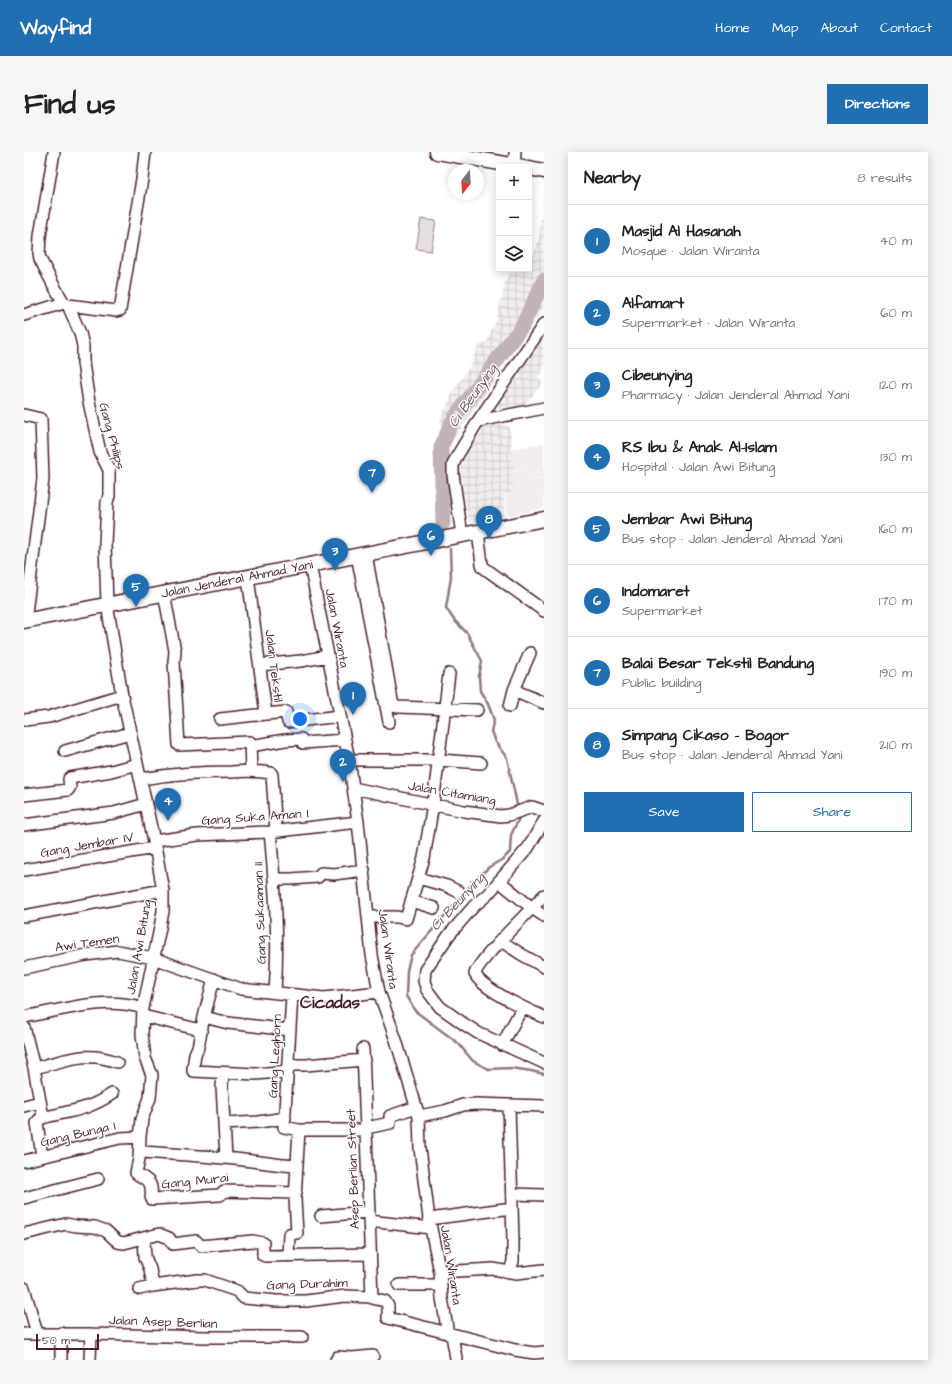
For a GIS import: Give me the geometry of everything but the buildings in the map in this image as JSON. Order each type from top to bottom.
[{"type":"main road","points":[[437,152],[517,162]]},
{"type":"main road","points":[[532,169],[544,171]]},
{"type":"main road","name":"Jalan Jenderal Ahmad Yani","points":[[24,621],[544,519]]},
{"type":"street","name":"Gang Philips","points":[[54,152],[40,236],[39,254],[40,259],[66,304],[80,333],[89,402],[100,452],[109,470],[109,496],[106,502],[105,544],[107,604]]},
{"type":"street","points":[[24,315],[66,304],[118,312],[120,310],[140,193],[145,152]]},
{"type":"street","points":[[462,535],[453,475],[453,465],[456,456],[478,421],[543,328]]},
{"type":"street","points":[[478,421],[544,408]]},
{"type":"street","points":[[24,415],[40,418],[41,420],[43,479],[24,621]]},
{"type":"street","points":[[478,532],[483,567],[544,611]]},
{"type":"street","points":[[361,554],[390,682],[393,705],[398,707],[477,710]]},
{"type":"street","points":[[361,554],[390,722]]},
{"type":"street","name":"Jalan Wiranta","points":[[310,565],[349,760],[364,870],[372,955],[379,992],[418,1112],[420,1148],[430,1224],[440,1272],[450,1334],[456,1358]]},
{"type":"street","name":"Jalan Tekstil","points":[[220,719],[266,714],[248,577]]},
{"type":"street","points":[[141,779],[170,775],[251,771],[250,742],[179,745],[174,662],[175,651],[164,593]]},
{"type":"street","name":"Jalan Awi Bitung","points":[[107,604],[122,695],[155,845],[163,890],[163,911],[143,1012],[142,1034],[145,1058],[152,1075],[150,1098],[142,1119],[140,1133]]},
{"type":"street","points":[[510,706],[514,690],[530,653]]},
{"type":"street","points":[[260,665],[301,661],[328,656]]},
{"type":"street","points":[[368,917],[397,917],[406,919],[424,858],[439,760],[449,674]]},
{"type":"street","points":[[514,690],[544,703]]},
{"type":"street","points":[[24,720],[49,717],[122,695]]},
{"type":"street","points":[[266,714],[286,712],[288,722],[340,716]]},
{"type":"street","points":[[65,751],[130,733]]},
{"type":"street","points":[[250,746],[285,740],[301,740],[303,743],[345,740]]},
{"type":"street","points":[[349,760],[439,760],[481,763]]},
{"type":"street","points":[[24,795],[68,790],[70,787],[70,778],[111,771],[137,764]]},
{"type":"street","name":"Gang Sukaaman II","points":[[251,771],[271,772],[272,775],[274,879],[278,960],[275,992]]},
{"type":"street","name":"Jalan Citamiang","points":[[353,788],[471,812],[503,816],[532,807],[544,811]]},
{"type":"street","points":[[24,825],[114,813],[146,804]]},
{"type":"street","points":[[544,821],[528,848],[449,935],[425,970],[424,981],[427,990],[440,1007],[478,1033],[544,1064]]},
{"type":"street","name":"Gang Suka Aman I","points":[[155,845],[197,835],[273,832],[358,822]]},
{"type":"street","name":"Gang Jembar IV","points":[[24,870],[155,845]]},
{"type":"street","points":[[274,879],[318,877],[321,874],[334,874],[364,870]]},
{"type":"street","points":[[418,878],[447,886],[459,892]]},
{"type":"street","points":[[499,881],[544,916]]},
{"type":"street","points":[[24,916],[163,890]]},
{"type":"street","points":[[544,895],[486,957],[476,970],[475,974],[481,982],[522,1008],[544,1017]]},
{"type":"street","points":[[411,901],[434,908]]},
{"type":"street","points":[[501,941],[544,967]]},
{"type":"street","name":"Awi Temen","points":[[24,968],[86,955],[118,951],[153,958],[242,989],[324,998],[379,992]]},
{"type":"street","points":[[214,979],[201,1030],[199,1045],[195,1054],[193,1070],[222,1073],[261,1074],[289,1068]]},
{"type":"street","name":"Gang Leghorn","points":[[285,1118],[292,995]]},
{"type":"street","points":[[24,1017],[109,1003],[124,1003],[143,1012],[201,1030]]},
{"type":"street","points":[[502,1045],[522,1008]]},
{"type":"street","points":[[204,1017],[228,1023],[290,1030]]},
{"type":"street","points":[[24,1027],[42,1117]]},
{"type":"street","name":"Asep Berlian Street","points":[[289,1068],[364,1054],[368,1217],[372,1293]]},
{"type":"street","points":[[30,1063],[86,1056],[107,1058],[117,1062]]},
{"type":"street","points":[[222,1073],[226,1158]]},
{"type":"street","points":[[42,1156],[37,1123],[38,1120],[42,1117],[75,1111],[96,1104],[112,1094]]},
{"type":"street","points":[[24,1106],[40,1102]]},
{"type":"street","points":[[224,1124],[259,1122],[285,1118],[284,1127],[299,1130],[366,1129],[390,1123],[390,1116],[418,1112],[445,1111],[463,1105],[544,1106]]},
{"type":"street","points":[[509,1106],[509,1145],[514,1240],[513,1261],[510,1272]]},
{"type":"street","points":[[288,1256],[289,1234],[297,1232],[296,1193],[299,1130]]},
{"type":"street","name":"Gang Bunga I","points":[[24,1161],[140,1133]]},
{"type":"street","name":"Gang Murai","points":[[140,1133],[139,1159],[136,1174],[148,1180],[152,1188],[150,1197],[152,1199],[220,1195],[224,1191],[296,1193]]},
{"type":"street","points":[[142,1152],[226,1158],[274,1165],[297,1166]]},
{"type":"street","points":[[24,1198],[98,1179]]},
{"type":"street","points":[[512,1194],[544,1195]]},
{"type":"street","points":[[321,1216],[368,1217],[430,1224],[512,1208]]},
{"type":"street","points":[[24,1234],[66,1224],[101,1228],[118,1242],[124,1243],[159,1234],[169,1238],[173,1244],[196,1242],[199,1246],[205,1246],[253,1241],[260,1242],[264,1245],[263,1255],[288,1256],[370,1254]]},
{"type":"street","points":[[144,1238],[145,1257],[150,1269],[153,1286]]},
{"type":"street","points":[[440,1272],[493,1269],[516,1273],[544,1270]]},
{"type":"street","name":"Gang Durahim","points":[[138,1289],[205,1280],[236,1291],[244,1298],[277,1301],[306,1301],[372,1293]]},
{"type":"street","points":[[399,1284],[441,1285]]},
{"type":"street","points":[[24,1288],[37,1333]]},
{"type":"street","points":[[372,1293],[372,1299],[385,1302],[388,1306],[388,1318],[515,1350],[534,1353],[544,1352]]},
{"type":"street","points":[[61,1333],[62,1360]]},
{"type":"street","name":"Jalan Asep Berlian","points":[[24,1334],[61,1333],[205,1337],[302,1337]]},
{"type":"street","points":[[90,1360],[91,1334]]},
{"type":"street","points":[[336,1360],[338,1357],[352,1358],[373,1356]]},
{"type":"shaded area","points":[[544,189],[544,307],[447,449],[440,420],[454,390],[470,366],[479,344],[486,343],[497,319],[505,282],[510,272],[532,272],[532,257],[539,238]]},
{"type":"shaded area","points":[[421,219],[436,221],[431,251],[416,249]]},
{"type":"shaded area","points":[[543,339],[544,368],[538,377],[543,383],[524,406],[492,409],[537,341]]},
{"type":"shaded area","points":[[502,423],[510,428],[514,472],[513,492],[504,495],[505,515],[470,523],[459,475],[463,455],[481,427]]},
{"type":"shaded area","points":[[544,443],[544,478],[526,481],[544,479],[544,508],[507,516],[505,495],[510,494],[512,473],[524,470],[512,472],[510,449]]},
{"type":"waterway","name":"Ci Beunying","points":[[443,523],[441,447],[453,420],[522,326],[544,280]]},
{"type":"waterway","name":"Ci Beunying","points":[[450,549],[451,577],[446,608],[454,620],[467,633],[482,661],[479,676],[480,691],[488,704],[494,720],[491,731],[495,742],[507,758],[518,809]]},
{"type":"waterway","name":"Ci Beunying","points":[[519,814],[519,818],[511,835],[510,852],[503,859],[489,867],[471,885],[411,955],[407,971],[406,996],[415,1011],[458,1043],[473,1061],[488,1069],[511,1068],[544,1074]]},
{"type":"place","name":"Balai Besar Tekstil Bandung","points":[[372,493]]},
{"type":"place","name":"Simpang Cikaso - Bogor","points":[[489,539]]},
{"type":"place","name":"Indomaret","points":[[431,556]]},
{"type":"place","name":"Cibeunying","points":[[335,571]]},
{"type":"place","name":"Jembar Awi Bitung","points":[[136,607]]},
{"type":"place","name":"Masjid Al Hasanah","points":[[353,715]]},
{"type":"place","name":"Alfamart","points":[[343,782]]},
{"type":"place","name":"RS Ibu & Anak Al-Islam","points":[[168,821]]},
{"type":"district","name":"Cicadas","points":[[330,1003]]}]
